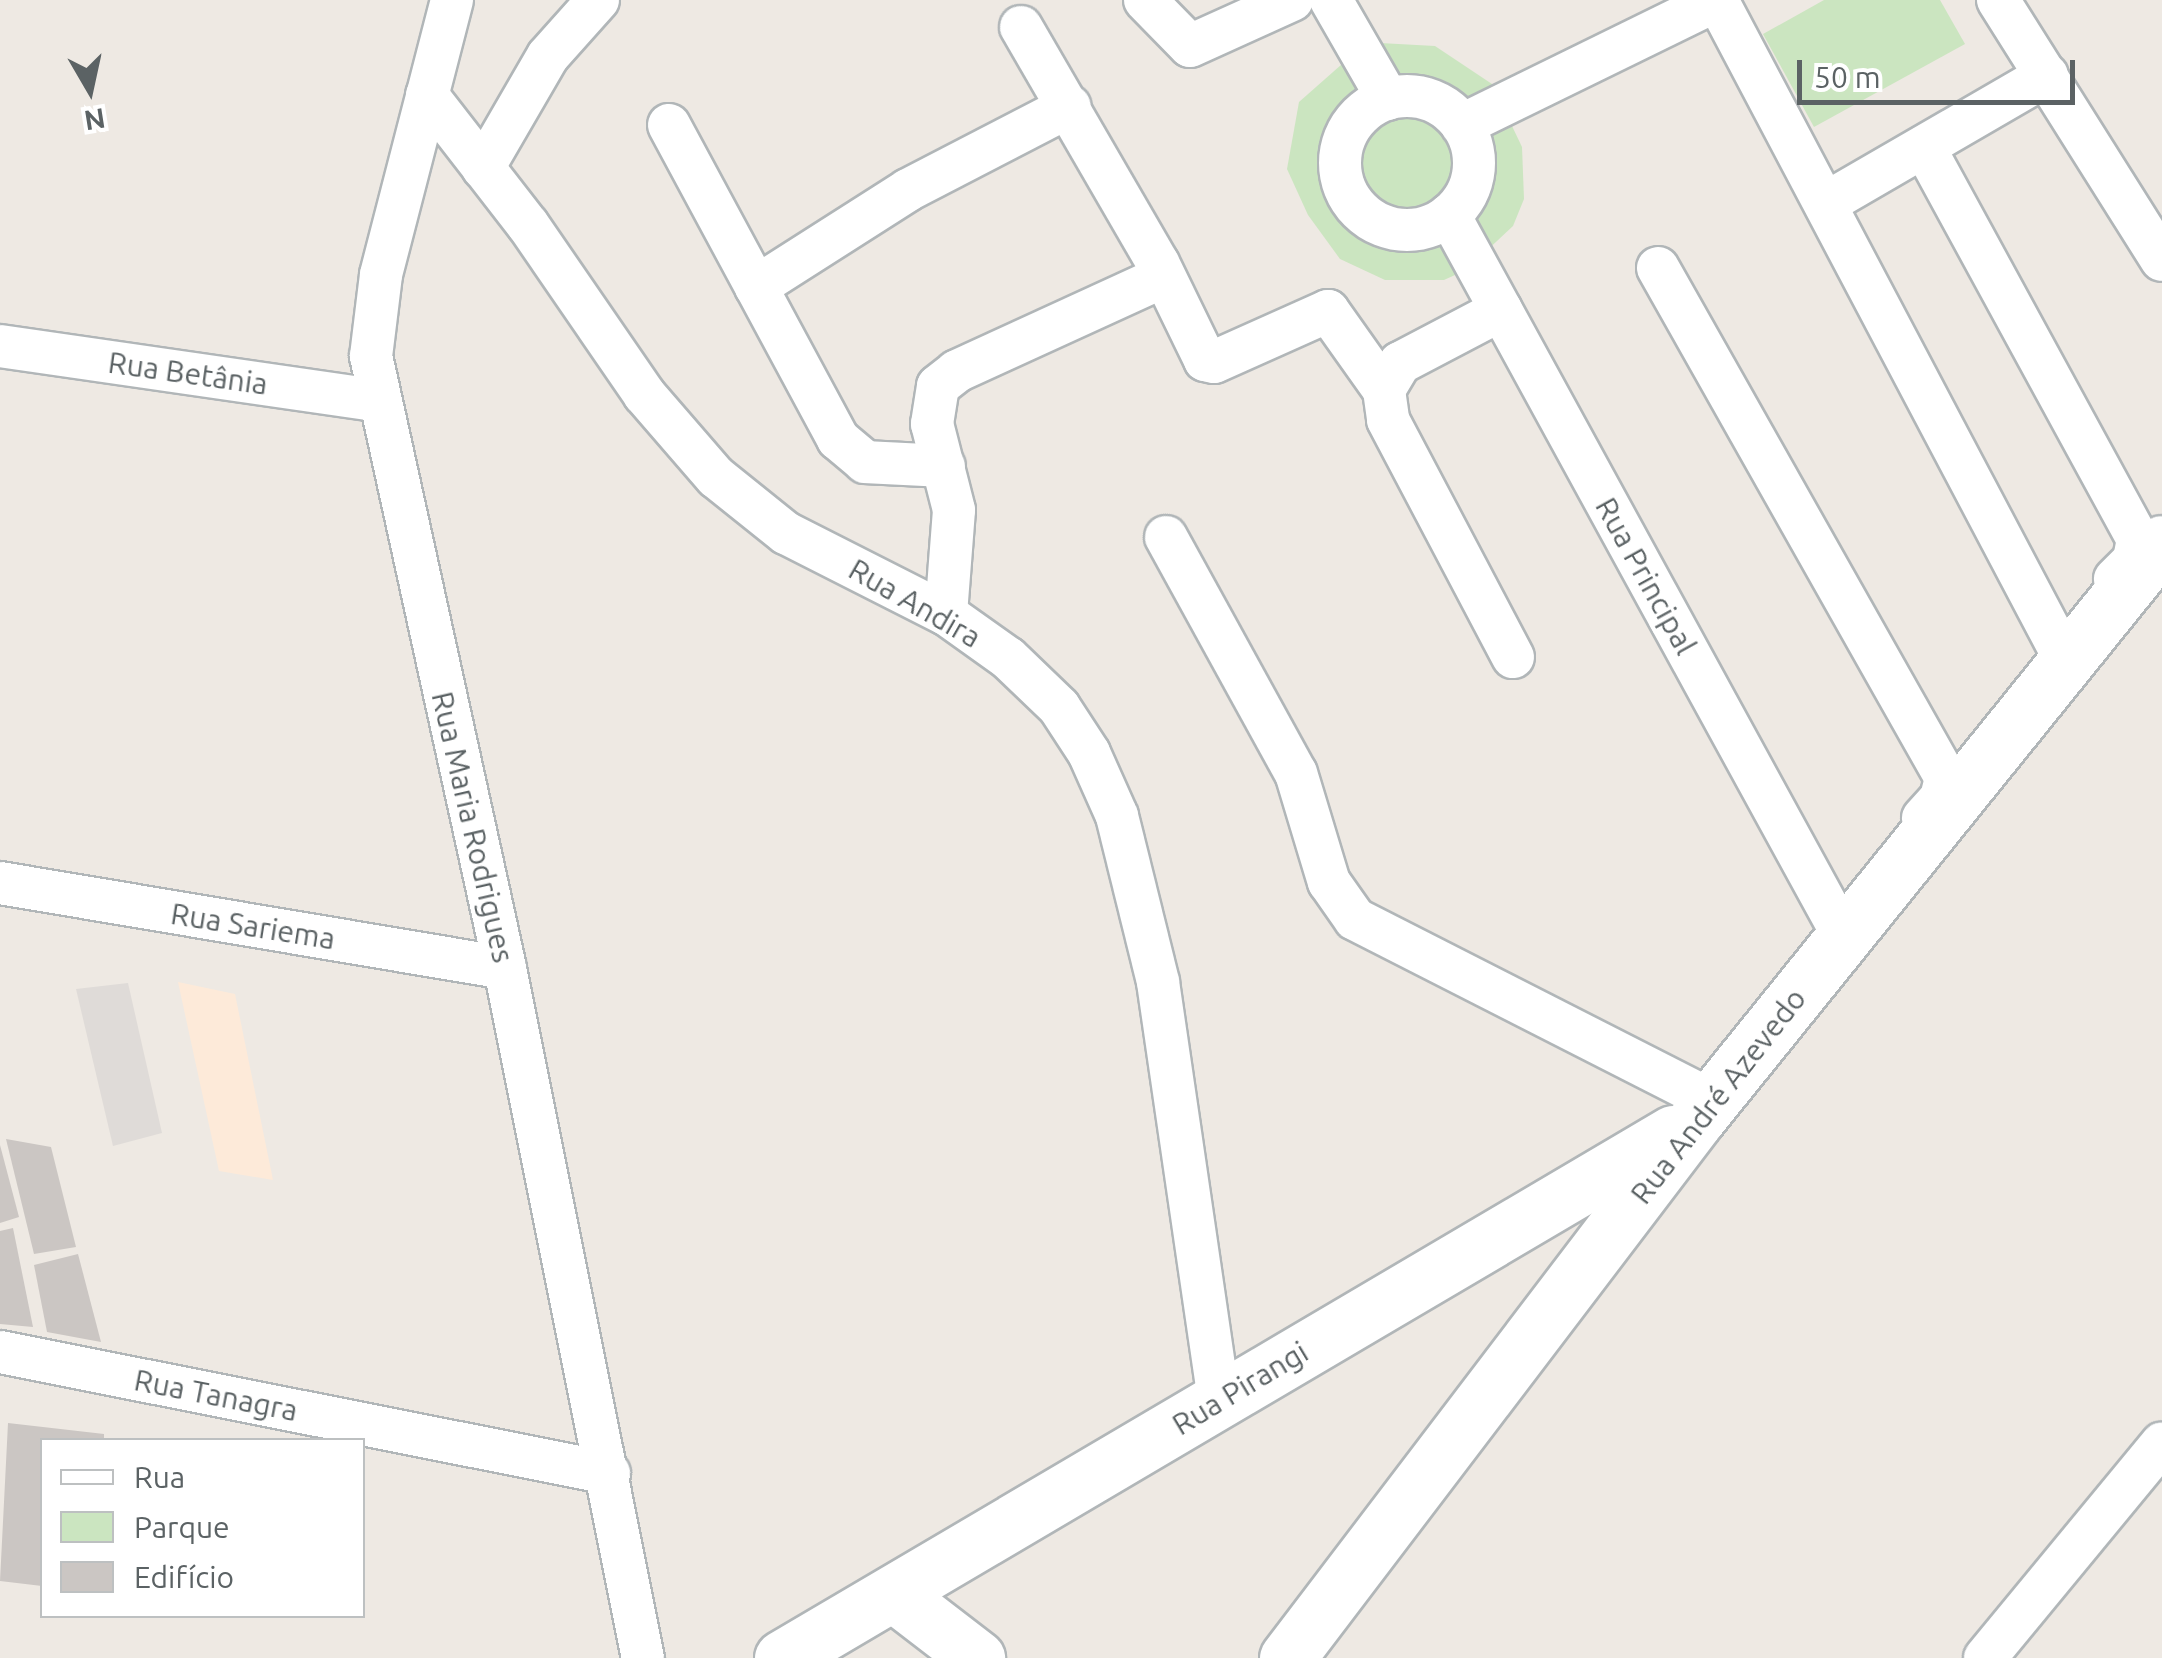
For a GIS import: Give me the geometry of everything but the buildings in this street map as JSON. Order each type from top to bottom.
[{"type":"street","name":"Rua Maria Rodrigues","points":[[452,0],[373,315],[376,400],[506,968],[643,1658]]},
{"type":"street","points":[[483,168],[548,56],[598,0]]},
{"type":"street","points":[[1145,0],[1190,46],[1292,0]]},
{"type":"street","points":[[1331,0],[1388,99]]},
{"type":"street","points":[[1462,125],[1633,19],[1717,0],[1828,202],[2061,651],[2134,560],[2138,539],[1924,147]]},
{"type":"street","points":[[1998,0],[2162,260]]},
{"type":"street","points":[[1021,27],[1070,106],[1205,360],[1214,362],[1328,311],[1384,390],[1388,420],[1512,657]]},
{"type":"street","points":[[1828,202],[2047,75]]},
{"type":"street","name":"Rua Andira","points":[[428,96],[644,394],[716,478],[786,532],[946,614],[1008,658],[1060,707],[1089,753],[1116,816],[1158,982],[1219,1400]]},
{"type":"street","points":[[1425,98],[1462,125],[1474,169],[1468,192],[1450,215],[1429,226],[1395,228],[1363,214],[1348,196],[1339,164],[1343,141],[1358,117],[1388,99],[1425,98]]},
{"type":"street","points":[[756,287],[908,190],[1070,106]]},
{"type":"street","points":[[669,125],[849,453],[881,466],[944,466]]},
{"type":"street","name":"Rua Principal","points":[[1450,215],[1839,928]]},
{"type":"street","points":[[1658,268],[1946,778],[1940,798],[1839,928]]},
{"type":"street","points":[[946,614],[955,547],[944,466],[932,424],[938,386],[957,371],[1145,286]]},
{"type":"street","points":[[1384,390],[1400,363],[1501,310]]},
{"type":"street","name":"Rua Betânia","points":[[0,346],[376,400]]},
{"type":"street","points":[[1166,537],[1296,774],[1328,882],[1355,919],[1704,1110]]},
{"type":"street","name":"Rua André Azevedo","points":[[1287,1658],[1839,928],[2061,651],[2162,543]]},
{"type":"street","name":"Rua Sariema","points":[[0,884],[506,968]]},
{"type":"street","name":"Rua Pirangi","points":[[782,1658],[1704,1110]]},
{"type":"street","name":"Rua Tanagra","points":[[0,1352],[609,1473]]},
{"type":"street","points":[[1985,1658],[2162,1443]]},
{"type":"street","points":[[894,1594],[977,1658]]},
{"type":"shaded area","points":[[178,982],[235,994],[273,1180],[219,1171]]},
{"type":"shaded area","points":[[128,983],[162,1133],[113,1146],[76,989]]},
{"type":"green space","points":[[1824,0],[1940,0],[1965,44],[1814,127],[1763,34]]},
{"type":"green space","points":[[1380,43],[1435,46],[1492,84],[1522,147],[1524,199],[1513,226],[1466,270],[1444,280],[1385,280],[1340,259],[1308,215],[1287,169],[1299,102],[1350,57]]}]
